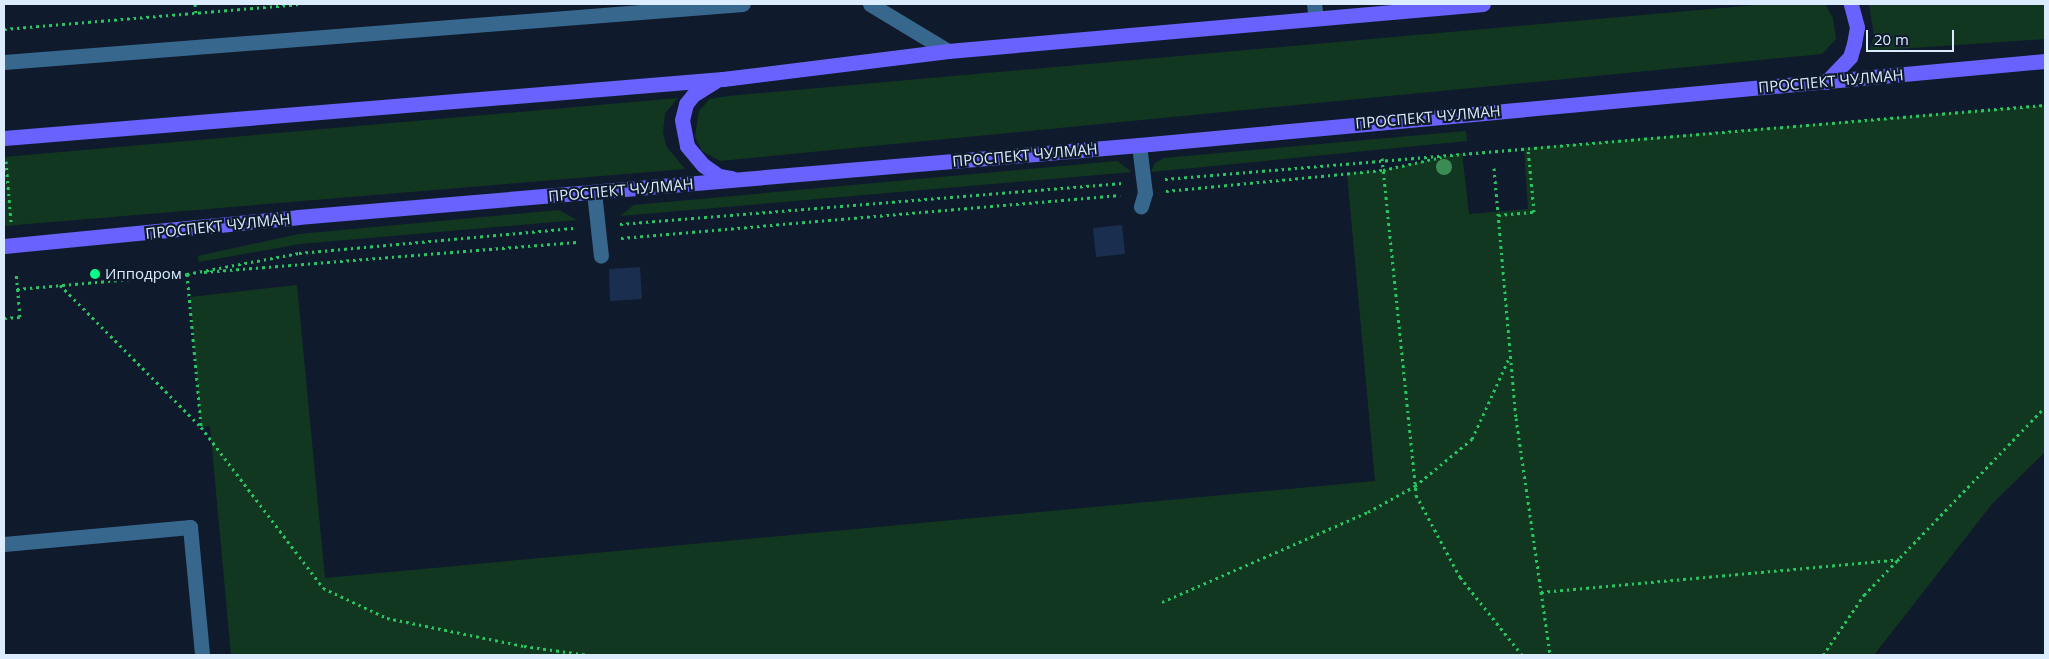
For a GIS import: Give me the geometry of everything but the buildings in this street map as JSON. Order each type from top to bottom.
[{"type":"main road","points":[[4,138],[723,79],[948,51],[1315,11],[1483,4]]},
{"type":"main road","points":[[1826,82],[1850,57],[1857,27],[1851,4]]},
{"type":"main road","name":"ПРОСПЕКТ ЧУЛМАН","points":[[4,246],[298,217],[1139,145],[2045,62]]},
{"type":"main road","points":[[723,79],[705,85],[686,104],[682,120],[685,138],[687,146],[703,165],[719,176],[741,180]]},
{"type":"street","points":[[4,62],[743,4]]},
{"type":"street","points":[[870,4],[948,51]]},
{"type":"street","points":[[1139,145],[1143,193]]},
{"type":"street","points":[[594,192],[601,256]]},
{"type":"street","points":[[4,544],[190,527],[202,655]]},
{"type":"path","points":[[195,4],[196,14]]},
{"type":"path","points":[[4,29],[301,4]]},
{"type":"path","points":[[17,289],[598,233],[1143,193],[1382,158],[1453,154],[2045,105]]},
{"type":"path","points":[[1498,215],[1534,212],[1528,148]]},
{"type":"path","points":[[187,274],[298,253],[1143,193],[1383,170],[1453,154]]},
{"type":"path","points":[[6,157],[12,225]]},
{"type":"path","points":[[1382,158],[1416,495],[1460,577],[1522,655]]},
{"type":"path","points":[[1494,168],[1510,355],[1550,655]]},
{"type":"path","points":[[4,318],[20,317],[16,272]]},
{"type":"path","points":[[187,274],[202,427]]},
{"type":"path","points":[[60,285],[202,427],[323,588],[387,618],[524,646],[588,655]]},
{"type":"path","points":[[1162,602],[1368,512],[1415,486],[1472,439],[1510,355]]},
{"type":"path","points":[[1823,655],[1864,594],[1902,559],[2045,407]]},
{"type":"path","points":[[1541,592],[1902,559]]},
{"type":"green space","points":[[1767,4],[1825,4],[1833,18],[1836,39],[1822,54],[720,161],[702,151],[695,136],[699,111],[710,99],[728,96]]},
{"type":"green space","points":[[1869,4],[2045,4],[2045,39],[1869,51],[1874,36]]},
{"type":"green space","points":[[678,98],[665,113],[663,132],[666,146],[685,169],[4,226],[4,157]]},
{"type":"green space","points":[[2045,105],[2045,452],[1992,504],[1874,655],[231,655],[210,426],[201,427],[190,297],[297,285],[325,578],[1375,481],[1347,173],[1383,170],[1462,153],[1469,214],[1528,209],[1524,148]]},
{"type":"green space","points":[[1466,131],[1467,141],[1151,172],[1155,163],[1164,158]]},
{"type":"green space","points":[[1117,161],[1132,172],[620,216],[634,205]]},
{"type":"green space","points":[[559,210],[577,220],[300,244],[199,262],[198,256],[299,234]]},
{"type":"place","name":"Ипподром","points":[[95,274]]}]
